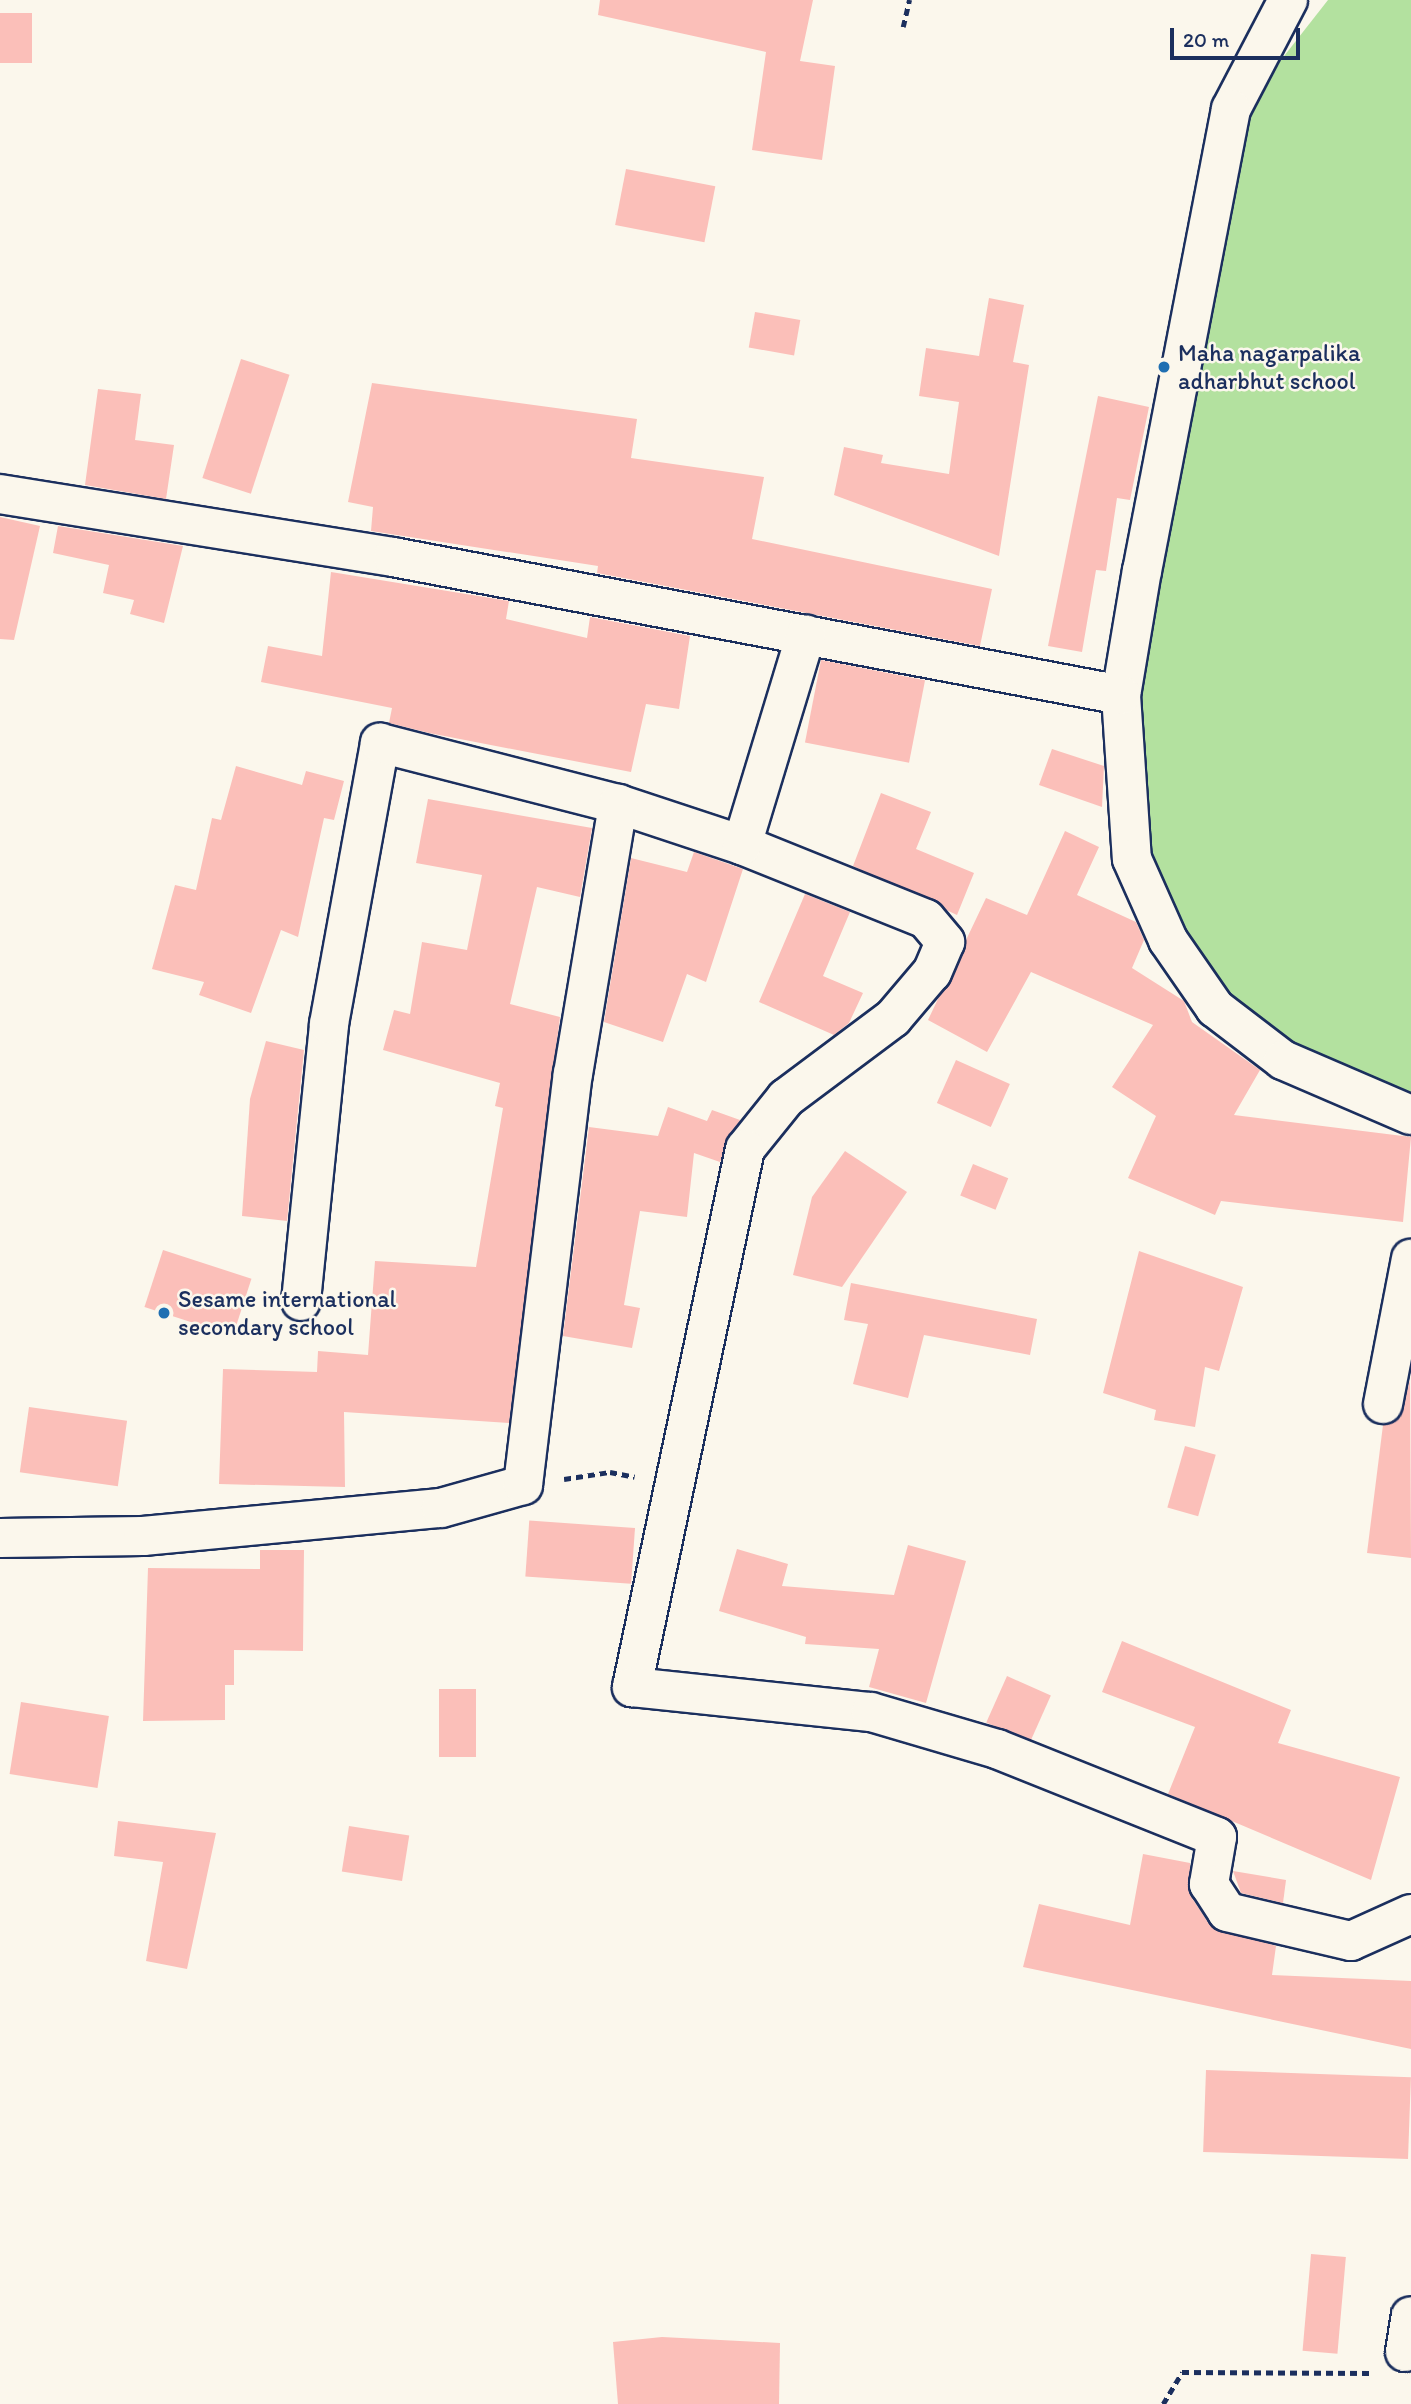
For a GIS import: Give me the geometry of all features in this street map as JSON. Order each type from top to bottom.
[{"type":"street","points":[[1288,0],[1231,108],[1216,168],[1121,695],[1132,859],[1167,940],[1215,1009],[1283,1060],[1411,1115]]},
{"type":"street","points":[[0,494],[393,557],[1121,695]]},
{"type":"street","points":[[743,845],[806,635]]},
{"type":"street","points":[[301,1301],[329,1024],[380,743],[618,804],[743,845],[926,919],[945,943],[932,972],[893,1018],[786,1098],[745,1149],[632,1687],[871,1712],[997,1749],[1217,1838],[1209,1884],[1227,1912],[1351,1941],[1411,1914]]},
{"type":"street","points":[[0,1538],[143,1536],[428,1509],[523,1485],[573,1074],[618,804]]},
{"type":"street","points":[[1383,1404],[1411,1259]]},
{"type":"path","points":[[903,27],[909,0]]},
{"type":"path","points":[[523,1485],[610,1472],[673,1484]]},
{"type":"path","points":[[1163,2404],[1182,2372],[1374,2373],[1408,2334]]},
{"type":"green space","points":[[1328,0],[1411,0],[1411,1100],[1287,1054],[1216,990],[1140,847],[1135,674],[1238,144],[1259,88]]},
{"type":"building","points":[[600,0],[813,0],[800,61],[835,66],[822,160],[752,150],[766,52],[598,15]]},
{"type":"building","points":[[0,13],[32,13],[32,63],[0,63]]},
{"type":"building","points":[[626,169],[715,186],[704,242],[615,225]]},
{"type":"building","points":[[989,298],[1024,305],[1013,362],[1029,365],[999,556],[834,495],[844,447],[883,455],[881,463],[949,474],[959,402],[919,396],[926,348],[979,356]]},
{"type":"building","points":[[755,312],[800,320],[794,355],[749,347]]},
{"type":"building","points":[[241,359],[290,375],[251,494],[202,478]]},
{"type":"building","points":[[372,383],[637,419],[631,458],[764,477],[752,539],[992,589],[980,646],[597,573],[598,566],[371,531],[373,507],[348,502]]},
{"type":"building","points":[[98,389],[141,394],[135,440],[174,445],[166,499],[85,485]]},
{"type":"building","points":[[1098,396],[1149,407],[1130,500],[1117,498],[1106,571],[1096,570],[1082,652],[1048,646]]},
{"type":"building","points":[[0,517],[40,526],[14,640],[0,639]]},
{"type":"building","points":[[58,526],[183,546],[164,623],[130,614],[134,600],[103,593],[109,565],[53,553]]},
{"type":"building","points":[[331,572],[509,601],[506,619],[587,638],[590,617],[690,636],[679,709],[646,704],[631,772],[429,733],[389,723],[392,708],[261,682],[268,646],[322,656]]},
{"type":"building","points":[[821,660],[925,680],[909,763],[805,742]]},
{"type":"building","points":[[1052,749],[1104,766],[1102,807],[1039,785]]},
{"type":"building","points":[[236,766],[302,785],[306,771],[344,781],[334,820],[324,818],[298,937],[281,930],[251,1013],[199,995],[204,982],[152,969],[175,885],[196,890],[212,818],[221,820]]},
{"type":"building","points":[[881,793],[931,812],[916,849],[974,873],[957,915],[853,866]]},
{"type":"building","points":[[428,799],[592,828],[580,897],[537,887],[510,1004],[560,1017],[509,1423],[344,1412],[345,1487],[219,1484],[223,1369],[317,1372],[318,1351],[368,1355],[375,1261],[476,1267],[503,1108],[495,1106],[500,1083],[383,1050],[394,1010],[410,1014],[422,942],[467,950],[482,875],[416,863]]},
{"type":"building","points":[[1065,831],[1099,847],[1077,895],[1136,922],[1144,940],[1132,968],[1184,1001],[1192,1022],[1260,1070],[1234,1115],[1411,1137],[1403,1222],[1221,1201],[1215,1215],[1128,1178],[1156,1116],[1112,1087],[1153,1025],[1031,972],[987,1052],[928,1020],[986,898],[1027,915]]},
{"type":"building","points":[[694,852],[743,869],[706,982],[687,974],[663,1042],[604,1022],[631,858],[687,872]]},
{"type":"building","points":[[805,894],[850,912],[823,976],[863,993],[849,1023],[834,1035],[759,1002]]},
{"type":"building","points":[[266,1041],[304,1050],[287,1221],[242,1216],[250,1099]]},
{"type":"building","points":[[956,1060],[1010,1084],[991,1127],[937,1103]]},
{"type":"building","points":[[668,1107],[707,1121],[712,1110],[740,1120],[720,1162],[694,1153],[687,1217],[640,1211],[624,1305],[640,1308],[632,1348],[563,1336],[589,1127],[658,1136]]},
{"type":"building","points":[[845,1151],[907,1192],[842,1287],[793,1275],[812,1197]]},
{"type":"building","points":[[973,1164],[1008,1178],[995,1210],[960,1196]]},
{"type":"building","points":[[163,1250],[251,1279],[233,1336],[144,1307]]},
{"type":"building","points":[[1139,1251],[1243,1287],[1219,1371],[1205,1367],[1195,1427],[1154,1420],[1156,1410],[1103,1393]]},
{"type":"building","points":[[851,1283],[1037,1319],[1030,1355],[924,1335],[908,1398],[853,1384],[868,1324],[844,1320]]},
{"type":"building","points":[[1410,1380],[1411,1558],[1367,1553],[1383,1425],[1400,1418]]},
{"type":"building","points":[[29,1407],[127,1421],[118,1486],[20,1472]]},
{"type":"building","points":[[1185,1446],[1216,1455],[1198,1516],[1167,1508]]},
{"type":"building","points":[[529,1521],[635,1528],[631,1584],[525,1576]]},
{"type":"building","points":[[908,1545],[966,1561],[926,1703],[869,1687],[879,1649],[805,1644],[806,1637],[719,1611],[737,1549],[788,1564],[782,1586],[894,1595]]},
{"type":"building","points":[[260,1550],[304,1550],[303,1651],[234,1650],[234,1685],[225,1685],[225,1720],[143,1721],[148,1568],[260,1569]]},
{"type":"building","points":[[1122,1641],[1291,1710],[1278,1743],[1400,1777],[1371,1880],[1168,1794],[1195,1727],[1102,1692]]},
{"type":"building","points":[[1007,1676],[1051,1696],[1030,1742],[986,1723]]},
{"type":"building","points":[[439,1689],[476,1689],[476,1757],[439,1757]]},
{"type":"building","points":[[21,1702],[109,1716],[97,1788],[10,1774]]},
{"type":"building","points":[[118,1821],[216,1833],[187,1969],[146,1961],[163,1862],[114,1856]]},
{"type":"building","points":[[349,1826],[409,1836],[402,1881],[342,1871]]},
{"type":"building","points":[[1143,1854],[1190,1863],[1190,1895],[1209,1924],[1276,1946],[1272,1975],[1411,1981],[1411,2049],[1023,1967],[1039,1904],[1130,1925]]},
{"type":"building","points":[[1233,1871],[1286,1880],[1283,1903],[1241,1893]]},
{"type":"building","points":[[1206,2070],[1411,2077],[1408,2159],[1203,2152]]},
{"type":"building","points":[[1311,2254],[1346,2257],[1337,2354],[1303,2351]]},
{"type":"building","points":[[662,2337],[780,2343],[779,2404],[618,2404],[613,2342]]},
{"type":"place","name":"Maha nagarpalika adharbhut school","points":[[1164,367]]},
{"type":"place","name":"Sesame international secondary school","points":[[164,1313]]}]
